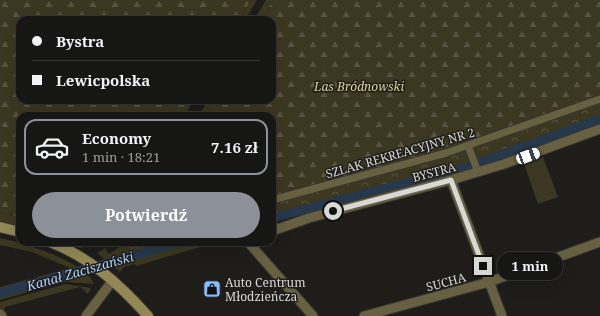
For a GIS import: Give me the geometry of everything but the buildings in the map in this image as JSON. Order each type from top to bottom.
[{"type":"main road","points":[[0,227],[16,231]]},
{"type":"main road","points":[[59,246],[73,252],[104,272],[148,316]]},
{"type":"street","name":"SZLAK REKREACYJNY NR 2","points":[[276,199],[440,155],[600,99]]},
{"type":"street","name":"BYSTRA","points":[[276,230],[309,218],[451,180],[477,170],[528,156],[600,129]]},
{"type":"street","points":[[468,146],[477,170]]},
{"type":"street","points":[[451,180],[502,316]]},
{"type":"street","name":"SUCHA","points":[[364,316],[489,282],[600,242]]},
{"type":"street","points":[[252,246],[313,316]]},
{"type":"street","points":[[86,316],[113,280]]},
{"type":"green space","points":[[0,0],[251,0],[241,16],[16,16],[16,104],[192,104],[186,112],[16,112],[16,216],[0,213]]},
{"type":"green space","points":[[251,0],[257,0],[247,16],[241,16]]},
{"type":"green space","points":[[266,0],[273,0],[264,16],[256,16]]},
{"type":"green space","name":"Las Bródnowski","points":[[273,0],[600,0],[600,97],[439,154],[276,197],[276,112],[208,112],[213,104],[276,104],[276,16],[264,16]]},
{"type":"green space","points":[[600,97],[600,118],[472,164],[276,216],[276,197],[439,154]]},
{"type":"green space","points":[[206,104],[213,104],[208,112],[201,112]]},
{"type":"green space","points":[[600,120],[600,126],[506,160],[479,168],[478,164]]},
{"type":"green space","points":[[543,157],[558,197],[538,204],[524,164]]},
{"type":"green space","points":[[473,166],[474,169],[319,213],[317,208],[276,219]]},
{"type":"green space","points":[[0,213],[16,216],[16,226],[0,222]]},
{"type":"green space","points":[[0,238],[16,242],[16,246],[29,246],[53,254],[79,268],[89,276],[94,284],[65,282],[0,300],[0,287],[70,268],[32,252],[0,245]]},
{"type":"green space","points":[[75,246],[87,246],[80,248]]},
{"type":"green space","points":[[122,246],[128,246],[125,250],[152,246],[163,246],[107,261],[97,253],[105,248],[109,254]]},
{"type":"green space","points":[[128,246],[163,246],[121,257]]},
{"type":"green space","points":[[172,246],[204,246],[136,266],[135,264],[124,267],[120,272],[109,263]]},
{"type":"green space","points":[[66,284],[91,288],[88,294],[80,287],[5,307],[4,311],[0,309],[0,302]]},
{"type":"waterway","name":"Kanał Zaciszański","points":[[276,217],[467,167],[600,119]]},
{"type":"waterway","name":"Kanał Zaciszański","points":[[0,293],[168,246]]},
{"type":"place","name":"Auto Centrum Młodzieńcza","points":[[212,289]]},
{"type":"route","points":[[333,211],[451,180],[483,266]]}]
